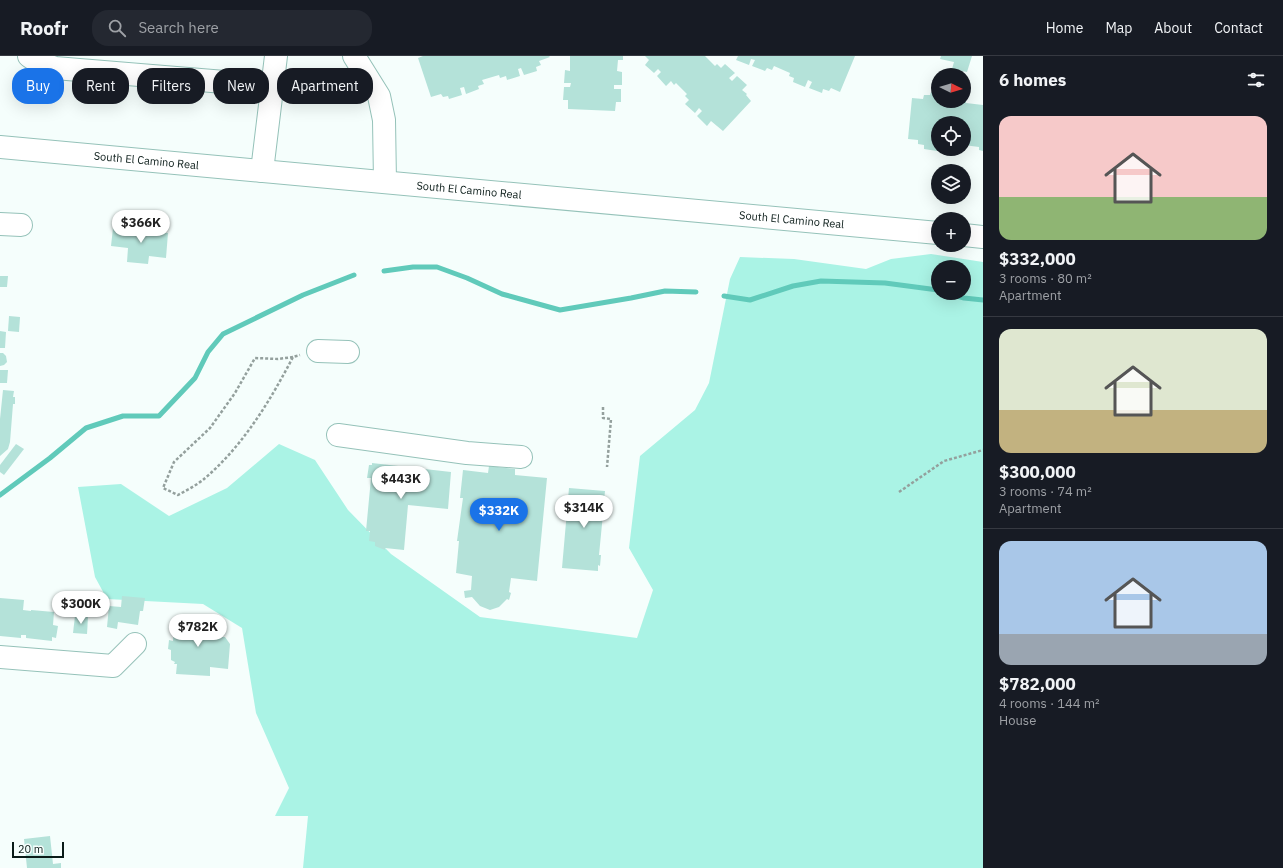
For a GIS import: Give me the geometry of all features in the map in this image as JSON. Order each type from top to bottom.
[{"type":"main road","points":[[29,56],[55,68],[272,86]]},
{"type":"main road","points":[[262,171],[276,56]]},
{"type":"main road","points":[[354,56],[379,96],[384,120],[385,182]]},
{"type":"main road","name":"South El Camino Real","points":[[0,147],[931,232]]},
{"type":"main road","points":[[0,224],[21,225]]},
{"type":"main road","points":[[971,236],[983,237]]},
{"type":"main road","points":[[318,351],[348,352]]},
{"type":"main road","points":[[338,435],[467,453],[521,457]]},
{"type":"main road","points":[[0,657],[113,666],[135,644]]},
{"type":"path","points":[[293,356],[275,392],[235,450],[204,480],[178,495],[163,488],[174,462],[210,428],[235,393],[255,358],[278,358],[318,351]]},
{"type":"path","points":[[603,407],[603,418],[611,419],[607,467]]},
{"type":"path","points":[[899,492],[944,461],[983,450]]},
{"type":"green space","points":[[931,254],[970,260],[931,260],[931,300],[971,300],[971,260],[983,262],[983,868],[303,868],[308,816],[275,816],[289,788],[256,713],[242,628],[203,604],[107,599],[95,577],[78,487],[121,484],[169,516],[227,488],[279,444],[315,460],[348,510],[391,554],[480,617],[637,638],[653,590],[629,548],[640,456],[695,410],[709,383],[730,279],[740,257],[794,259],[866,269],[891,259]]},
{"type":"building","points":[[423,56],[550,57],[539,61],[541,65],[536,67],[537,71],[524,75],[521,68],[518,69],[520,76],[507,80],[506,76],[500,78],[499,75],[482,80],[484,84],[478,86],[479,89],[466,94],[464,87],[460,88],[462,95],[449,99],[448,96],[443,97],[441,94],[431,97],[418,58]]},
{"type":"building","points":[[570,56],[623,56],[623,60],[618,60],[617,71],[622,72],[622,85],[614,85],[614,89],[621,89],[621,102],[616,102],[615,111],[568,109],[568,100],[563,100],[564,87],[570,87],[571,83],[564,83],[565,70],[570,71]]},
{"type":"building","points":[[645,56],[705,56],[715,66],[717,64],[721,68],[725,64],[735,73],[729,78],[732,81],[737,76],[747,85],[742,90],[747,94],[746,95],[751,101],[723,131],[711,121],[707,126],[697,116],[702,111],[699,108],[695,113],[685,104],[689,100],[685,96],[687,94],[676,83],[674,85],[671,81],[666,86],[657,76],[661,72],[658,69],[654,73],[645,65],[649,60]]},
{"type":"building","points":[[738,56],[855,56],[840,92],[831,88],[829,91],[823,89],[822,93],[809,88],[812,82],[808,80],[805,87],[793,82],[794,78],[789,76],[790,73],[774,66],[772,70],[767,68],[765,71],[752,66],[755,60],[751,59],[749,65],[736,60]]},
{"type":"building","points":[[941,56],[972,56],[968,68],[952,68],[954,62],[940,59]]},
{"type":"building","points":[[931,92],[931,108],[971,108],[971,104],[983,105],[983,151],[979,150],[979,147],[971,146],[971,116],[931,116],[931,150],[924,149],[924,145],[918,144],[918,140],[908,139],[912,98],[923,99],[924,95],[930,95]]},
{"type":"building","points":[[113,228],[168,233],[166,258],[149,256],[148,264],[127,262],[128,248],[111,246]]},
{"type":"building","points":[[0,276],[8,276],[7,287],[0,287]]},
{"type":"building","points":[[9,316],[20,317],[19,332],[8,331]]},
{"type":"building","points":[[0,331],[6,332],[5,348],[0,348]]},
{"type":"building","points":[[0,353],[3,353],[6,356],[7,362],[0,366]]},
{"type":"building","points":[[0,370],[8,370],[7,383],[0,383]]},
{"type":"building","points":[[3,390],[14,391],[13,397],[15,397],[15,404],[13,404],[10,442],[8,449],[0,456],[0,419]]},
{"type":"building","points":[[16,444],[24,449],[4,475],[0,472],[0,465]]},
{"type":"building","points":[[372,463],[451,472],[448,509],[408,505],[404,550],[385,548],[385,550],[375,546],[375,542],[369,541],[370,531],[366,531],[371,478],[367,478],[369,465],[372,465]]},
{"type":"building","points":[[489,466],[515,469],[515,475],[547,478],[537,581],[511,578],[509,592],[511,593],[509,600],[507,599],[499,607],[490,610],[480,606],[472,597],[465,598],[464,591],[471,590],[472,576],[456,573],[459,541],[457,541],[463,498],[460,498],[463,470],[488,473]]},
{"type":"building","points":[[569,488],[605,491],[604,501],[610,502],[608,515],[603,514],[599,555],[601,555],[598,571],[562,568]]},
{"type":"building","points":[[122,596],[145,598],[143,611],[140,611],[138,625],[118,622],[117,629],[107,627],[109,606],[121,607]]},
{"type":"building","points":[[0,598],[24,600],[23,610],[54,612],[53,625],[58,626],[56,638],[52,637],[52,641],[26,638],[26,635],[21,635],[21,638],[0,636]]},
{"type":"building","points":[[75,616],[88,617],[87,634],[73,633]]},
{"type":"building","points":[[191,618],[191,622],[218,625],[221,631],[221,637],[225,637],[230,644],[228,669],[210,667],[210,676],[176,674],[177,664],[174,664],[175,662],[171,660],[171,650],[168,649],[169,640],[173,641],[174,626],[176,622],[179,619]]},
{"type":"building","points":[[50,836],[53,864],[61,863],[61,868],[27,868],[24,839]]},
{"type":"waterway","points":[[384,271],[413,267],[437,267],[467,278],[502,294],[560,310],[665,291],[696,292]]},
{"type":"waterway","points":[[0,495],[50,458],[86,428],[123,416],[159,416],[195,378],[208,352],[223,334],[303,295],[354,275]]},
{"type":"waterway","points":[[724,296],[750,300],[793,286],[821,281],[885,283],[931,289]]},
{"type":"waterway","points":[[971,299],[983,300]]}]
